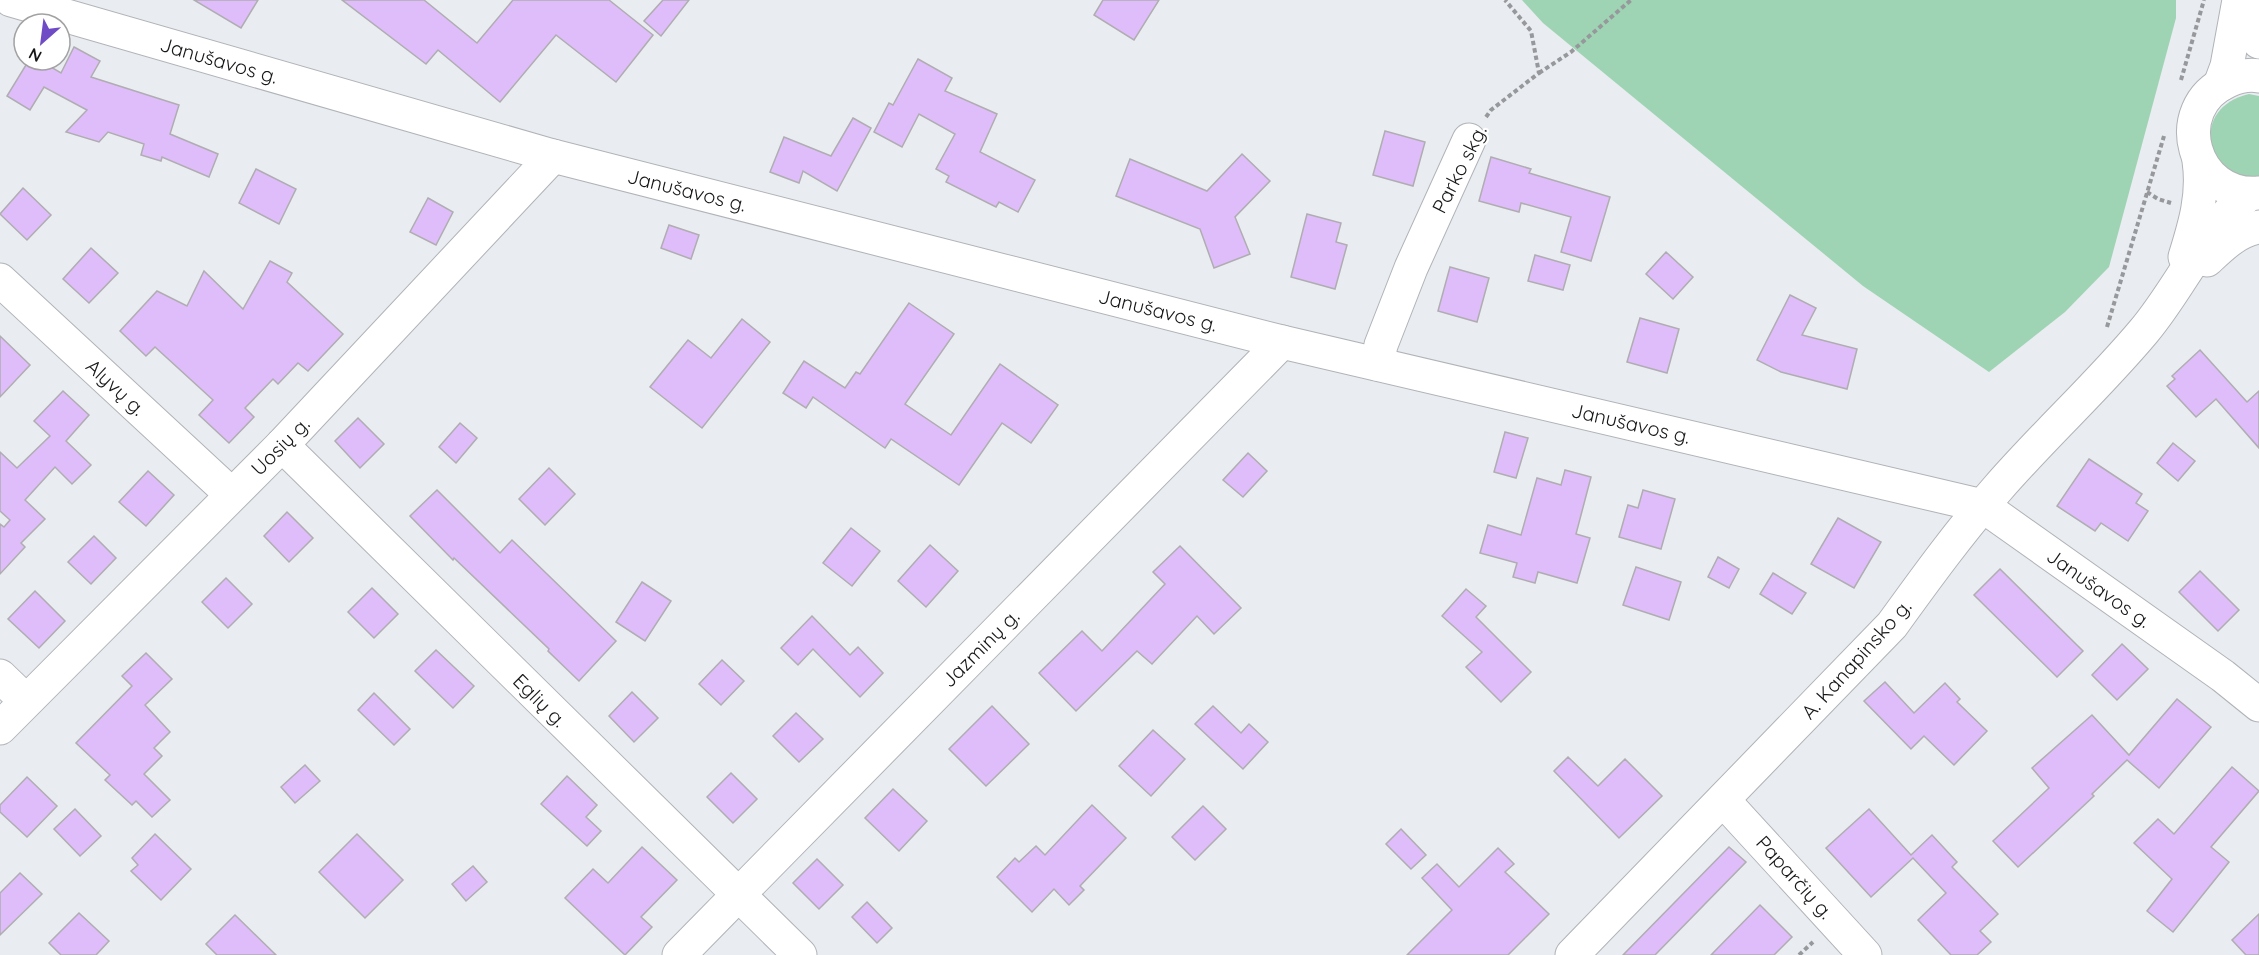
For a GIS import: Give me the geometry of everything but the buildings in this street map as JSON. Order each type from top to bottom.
[{"type":"street","name":"Janušavos g.","points":[[11,0],[553,156],[1282,342],[1983,506],[2223,676],[2259,705]]},
{"type":"street","points":[[2220,85],[2227,66],[2239,0]]},
{"type":"street","points":[[2246,0],[2259,42]]},
{"type":"street","points":[[2172,295],[2199,210],[2201,175],[2193,134],[2196,115],[2205,98],[2220,85],[2236,78],[2259,76]]},
{"type":"street","name":"Parko skg.","points":[[1377,364],[1381,345],[1410,268],[1469,140]]},
{"type":"street","name":"Uosių g.","points":[[0,728],[282,445],[553,156]]},
{"type":"street","points":[[2199,161],[2217,182],[2232,190],[2254,193]]},
{"type":"street","points":[[2172,295],[2220,222],[2254,193]]},
{"type":"street","points":[[2172,295],[2238,234],[2250,228],[2259,227]]},
{"type":"street","name":"Alyvų g.","points":[[0,280],[231,494]]},
{"type":"street","name":"A. Kanapinsko g.","points":[[1572,955],[1892,625],[1937,563],[1998,487],[2114,367],[2172,295]]},
{"type":"street","name":"Jazminų g.","points":[[679,955],[1282,342]]},
{"type":"street","name":"Eglių g.","points":[[282,445],[800,955]]},
{"type":"street","points":[[0,676],[26,701]]},
{"type":"street","name":"Paparčių g.","points":[[1724,800],[1865,955]]},
{"type":"path","points":[[1505,0],[1531,31],[1539,73]]},
{"type":"path","name":"Parko skg.","points":[[1469,140],[1491,110],[1571,52],[1631,0]]},
{"type":"path","points":[[2177,90],[2204,0]]},
{"type":"path","points":[[2107,329],[2164,136]]},
{"type":"green space","points":[[1522,0],[2176,0],[2176,18],[2109,267],[2065,312],[1989,372],[1863,286],[1543,23]]},
{"type":"green space","points":[[2249,94],[2259,96],[2259,176],[2242,176],[2227,170],[2217,159],[2211,145],[2211,129],[2217,115],[2229,102]]}]
